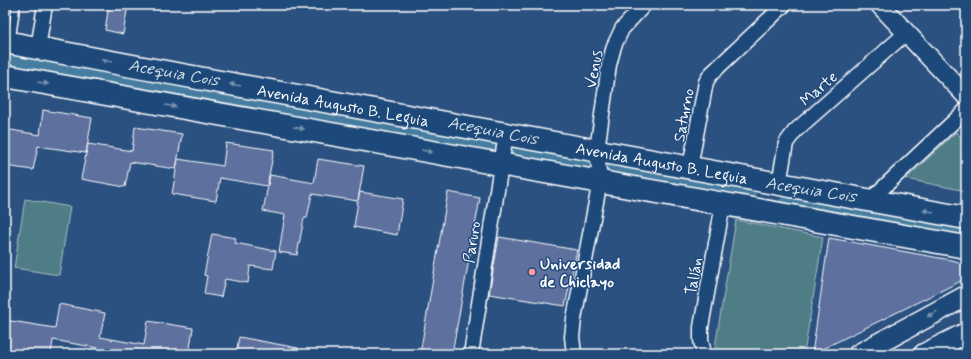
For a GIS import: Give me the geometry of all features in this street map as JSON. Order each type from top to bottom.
[{"type":"main road","name":"Avenida Augusto B. Leguia","points":[[8,43],[966,218]]},
{"type":"main road","points":[[5,73],[8,43]]},
{"type":"main road","name":"Avenida Augusto B. Leguia","points":[[5,76],[600,180],[723,204],[966,247]]},
{"type":"main road","points":[[859,354],[966,296]]},
{"type":"main road","points":[[924,354],[966,333]]},
{"type":"street","points":[[38,48],[45,5]]},
{"type":"street","name":"Venus","points":[[574,354],[572,338],[574,319],[600,180],[597,150],[609,65],[614,46],[622,30],[644,5]]},
{"type":"street","name":"Saturno","points":[[690,167],[706,82],[711,74],[784,5]]},
{"type":"street","points":[[880,5],[966,96]]},
{"type":"street","name":"Marte","points":[[779,184],[786,143],[795,131],[906,33]]},
{"type":"street","points":[[870,200],[966,110]]},
{"type":"street","name":"Paruro","points":[[471,354],[506,135]]},
{"type":"street","name":"Tallán","points":[[704,354],[701,340],[702,327],[723,204]]},
{"type":"lane","points":[[8,43],[16,5]]},
{"type":"green space","points":[[956,132],[966,142],[966,191],[906,179]]},
{"type":"green space","points":[[25,199],[70,207],[59,275],[14,268]]},
{"type":"green space","points":[[736,220],[823,237],[804,354],[719,354],[715,347]]},
{"type":"building","points":[[109,5],[128,5],[123,34],[105,30]]},
{"type":"building","points":[[43,110],[92,118],[86,153],[38,146],[33,170],[5,166],[5,129],[40,135]]},
{"type":"building","points":[[135,127],[182,134],[176,169],[130,162],[125,187],[81,179],[88,144],[132,151]]},
{"type":"building","points":[[226,143],[274,150],[267,186],[220,178],[216,201],[172,194],[178,159],[223,166]]},
{"type":"building","points":[[318,159],[364,166],[358,200],[360,192],[403,199],[397,235],[354,227],[358,201],[312,194],[307,218],[304,218],[297,255],[279,252],[285,215],[263,211],[270,175],[314,183]]},
{"type":"building","points":[[448,192],[480,198],[452,354],[420,354]]},
{"type":"building","points":[[212,234],[236,238],[235,243],[276,251],[273,269],[250,266],[248,283],[225,279],[221,297],[204,294],[207,276],[204,275]]},
{"type":"building","name":"Universidad de Chiclayo","points":[[499,237],[577,250],[565,306],[489,294]]},
{"type":"building","points":[[829,238],[956,261],[966,270],[963,280],[812,354]]},
{"type":"building","points":[[59,304],[105,313],[100,337],[144,345],[148,321],[193,328],[189,354],[97,354],[98,348],[53,340],[51,354],[5,354],[5,320],[55,328]]},
{"type":"building","points":[[239,337],[298,348],[297,354],[236,354]]},
{"type":"waterway","name":"Acequia Cois","points":[[13,63],[440,139],[749,198]]},
{"type":"waterway","name":"Acequia Cois","points":[[786,204],[966,233]]},
{"type":"place","name":"Universidad de Chiclayo","points":[[532,272]]}]
